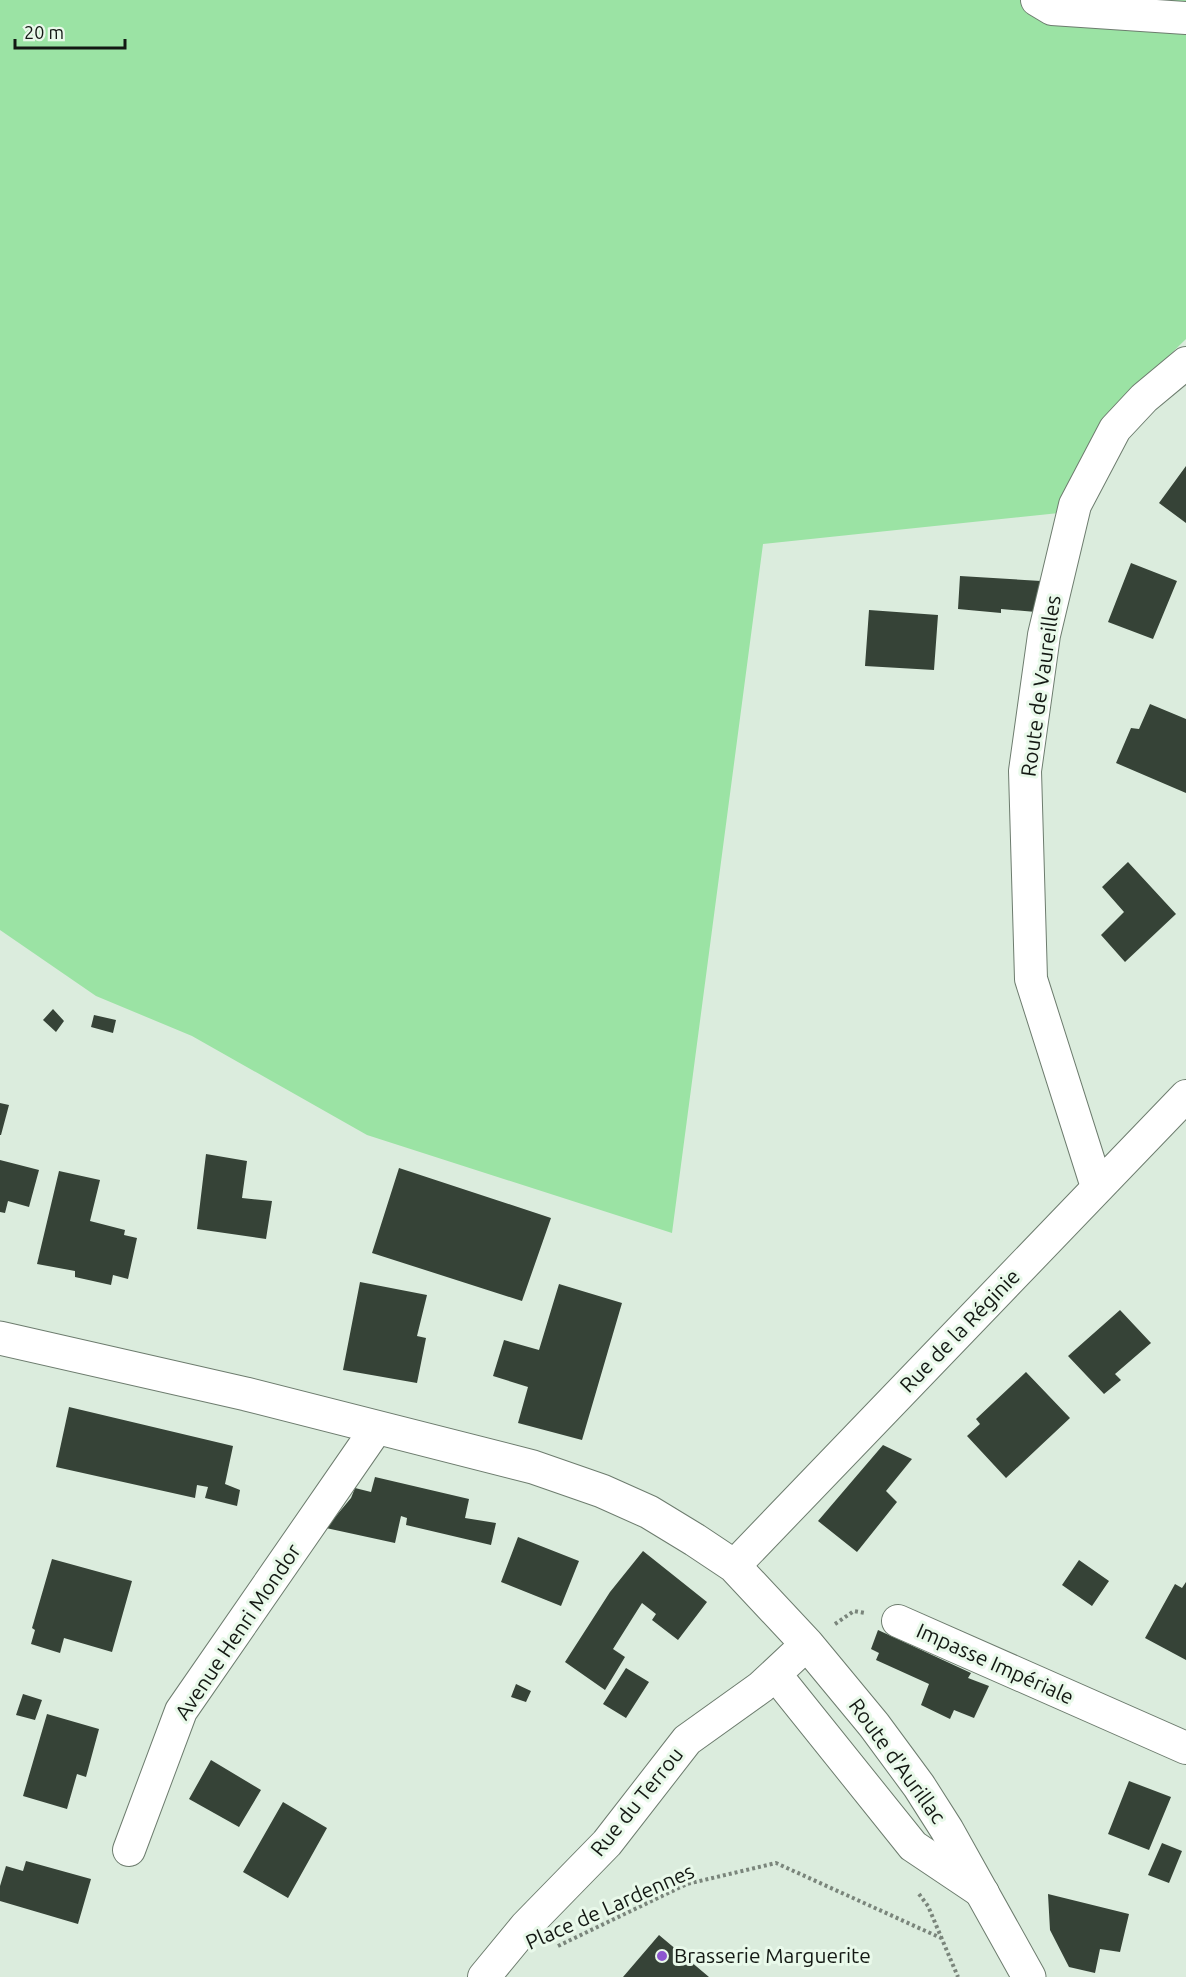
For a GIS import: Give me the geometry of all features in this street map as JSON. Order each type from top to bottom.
[{"type":"main road","points":[[0,1338],[246,1394],[532,1467],[602,1491],[649,1512],[734,1566]]},
{"type":"main road","name":"Route d'Aurillac","points":[[734,1566],[807,1644],[919,1786],[983,1893],[1029,1977]]},
{"type":"street","points":[[1037,0],[1052,9],[1186,18]]},
{"type":"street","name":"Route de Vaureilles","points":[[1097,1187],[1031,979],[1025,771],[1044,635],[1075,505],[1115,429],[1144,398],[1186,363]]},
{"type":"street","name":"Rue de la Réginie","points":[[734,1566],[1186,1096]]},
{"type":"street","name":"Avenue Henri Mondor","points":[[129,1850],[181,1711],[376,1429]]},
{"type":"street","name":"Impasse Impériale","points":[[898,1621],[1186,1747]]},
{"type":"street","name":"Rue du Terrou","points":[[484,1977],[526,1926],[607,1843],[687,1740],[761,1687],[807,1644]]},
{"type":"street","points":[[775,1674],[913,1846],[983,1893]]},
{"type":"path","name":"Impasse Impériale","points":[[807,1644],[854,1611],[898,1621]]},
{"type":"path","name":"Place de Lardennes","points":[[554,1948],[687,1884],[776,1863],[941,1938]]},
{"type":"green space","points":[[0,0],[1186,0],[1186,339],[1108,415],[1059,513],[763,544],[672,1233],[367,1135],[192,1036],[96,996],[0,930]]},
{"type":"building","points":[[1186,466],[1186,523],[1159,503]]},
{"type":"building","points":[[1131,563],[1177,581],[1153,639],[1108,622]]},
{"type":"building","points":[[960,576],[1041,581],[1036,612],[1001,609],[1001,613],[958,609]]},
{"type":"building","points":[[869,610],[938,615],[934,670],[865,666]]},
{"type":"building","points":[[1150,704],[1186,719],[1186,793],[1116,763],[1131,728],[1139,729]]},
{"type":"building","points":[[1128,862],[1176,914],[1125,962],[1101,935],[1124,912],[1102,887]]},
{"type":"building","points":[[53,1009],[64,1021],[56,1032],[43,1020]]},
{"type":"building","points":[[94,1015],[116,1020],[113,1033],[91,1027]]},
{"type":"building","points":[[0,1103],[9,1105],[1,1135],[0,1135]]},
{"type":"building","points":[[206,1154],[247,1161],[242,1198],[272,1201],[266,1239],[197,1229]]},
{"type":"building","points":[[0,1160],[39,1170],[29,1207],[8,1201],[5,1213],[0,1212]]},
{"type":"building","points":[[399,1168],[551,1218],[522,1301],[372,1253]]},
{"type":"building","points":[[59,1171],[100,1180],[90,1221],[125,1230],[124,1235],[137,1238],[128,1279],[113,1275],[111,1285],[75,1277],[75,1271],[37,1264]]},
{"type":"building","points":[[360,1282],[427,1295],[417,1336],[426,1338],[417,1383],[343,1370]]},
{"type":"building","points":[[559,1284],[622,1303],[582,1440],[518,1423],[528,1387],[493,1376],[504,1340],[539,1350]]},
{"type":"building","points":[[1120,1310],[1151,1343],[1115,1374],[1121,1380],[1104,1394],[1068,1356]]},
{"type":"building","points":[[1026,1372],[1070,1418],[1006,1478],[967,1436],[980,1424],[976,1419]]},
{"type":"building","points":[[69,1407],[233,1446],[225,1484],[240,1490],[237,1506],[205,1498],[208,1487],[197,1485],[195,1498],[56,1467]]},
{"type":"building","points":[[883,1445],[912,1459],[886,1491],[897,1502],[857,1552],[818,1521]]},
{"type":"building","points":[[375,1477],[469,1499],[465,1518],[496,1523],[491,1545],[406,1525],[407,1518],[401,1516],[395,1543],[326,1528],[351,1498],[355,1488],[371,1492]]},
{"type":"building","points":[[518,1537],[579,1561],[561,1606],[501,1582]]},
{"type":"building","points":[[643,1551],[707,1602],[678,1640],[652,1620],[656,1614],[642,1603],[613,1649],[625,1657],[605,1690],[565,1662],[610,1592]]},
{"type":"building","points":[[52,1559],[132,1581],[112,1652],[64,1638],[60,1653],[31,1644],[35,1630],[32,1628]]},
{"type":"building","points":[[1079,1560],[1109,1581],[1092,1606],[1062,1585]]},
{"type":"building","points":[[1186,1582],[1186,1660],[1145,1638],[1175,1584],[1182,1588]]},
{"type":"building","points":[[878,1630],[971,1673],[968,1678],[989,1686],[974,1718],[954,1710],[950,1719],[921,1705],[929,1684],[876,1660],[879,1653],[871,1649]]},
{"type":"building","points":[[626,1668],[649,1682],[626,1718],[603,1704]]},
{"type":"building","points":[[516,1684],[531,1691],[526,1702],[511,1697]]},
{"type":"building","points":[[23,1694],[42,1700],[35,1720],[16,1715]]},
{"type":"building","points":[[47,1714],[99,1729],[86,1777],[77,1774],[67,1809],[23,1796]]},
{"type":"building","points":[[211,1760],[261,1790],[239,1827],[189,1799]]},
{"type":"building","points":[[1129,1781],[1171,1797],[1149,1850],[1108,1834]]},
{"type":"building","points":[[283,1802],[327,1828],[288,1898],[243,1872]]},
{"type":"building","points":[[1162,1843],[1182,1851],[1169,1883],[1148,1875]]},
{"type":"building","points":[[26,1861],[91,1879],[78,1924],[0,1901],[0,1886],[6,1866],[23,1871]]},
{"type":"building","points":[[1048,1894],[1129,1914],[1120,1952],[1100,1949],[1095,1973],[1069,1967],[1050,1930]]},
{"type":"building","name":"Brasserie Marguerite","points":[[659,1935],[709,1977],[623,1977]]},
{"type":"place","name":"Brasserie Marguerite","points":[[662,1956]]}]
